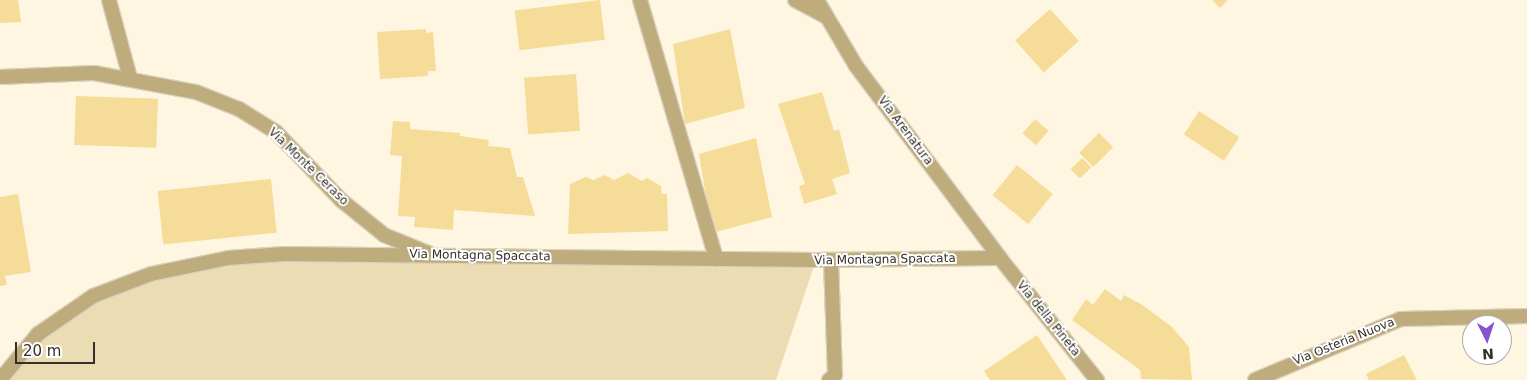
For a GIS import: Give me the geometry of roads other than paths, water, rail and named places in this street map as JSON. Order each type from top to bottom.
[{"type":"street","points":[[109,0],[130,78]]},
{"type":"street","points":[[640,0],[716,259]]},
{"type":"street","points":[[795,0],[825,16]]},
{"type":"street","name":"Via Arenatura","points":[[817,0],[856,66],[1000,258]]},
{"type":"street","name":"Via Monte Ceraso","points":[[0,77],[94,73],[130,78],[196,92],[239,109],[276,132],[341,200],[384,235],[433,255]]},
{"type":"street","name":"Via Montagna Spaccata","points":[[0,380],[28,344],[62,314],[132,279],[244,256],[433,255],[831,260],[1000,258]]},
{"type":"street","name":"Via della Pineta","points":[[1000,258],[1097,380]]},
{"type":"street","points":[[829,380],[834,375],[831,260]]},
{"type":"street","name":"Via Osteria Nuova","points":[[1254,380],[1401,319],[1527,316]]}]
